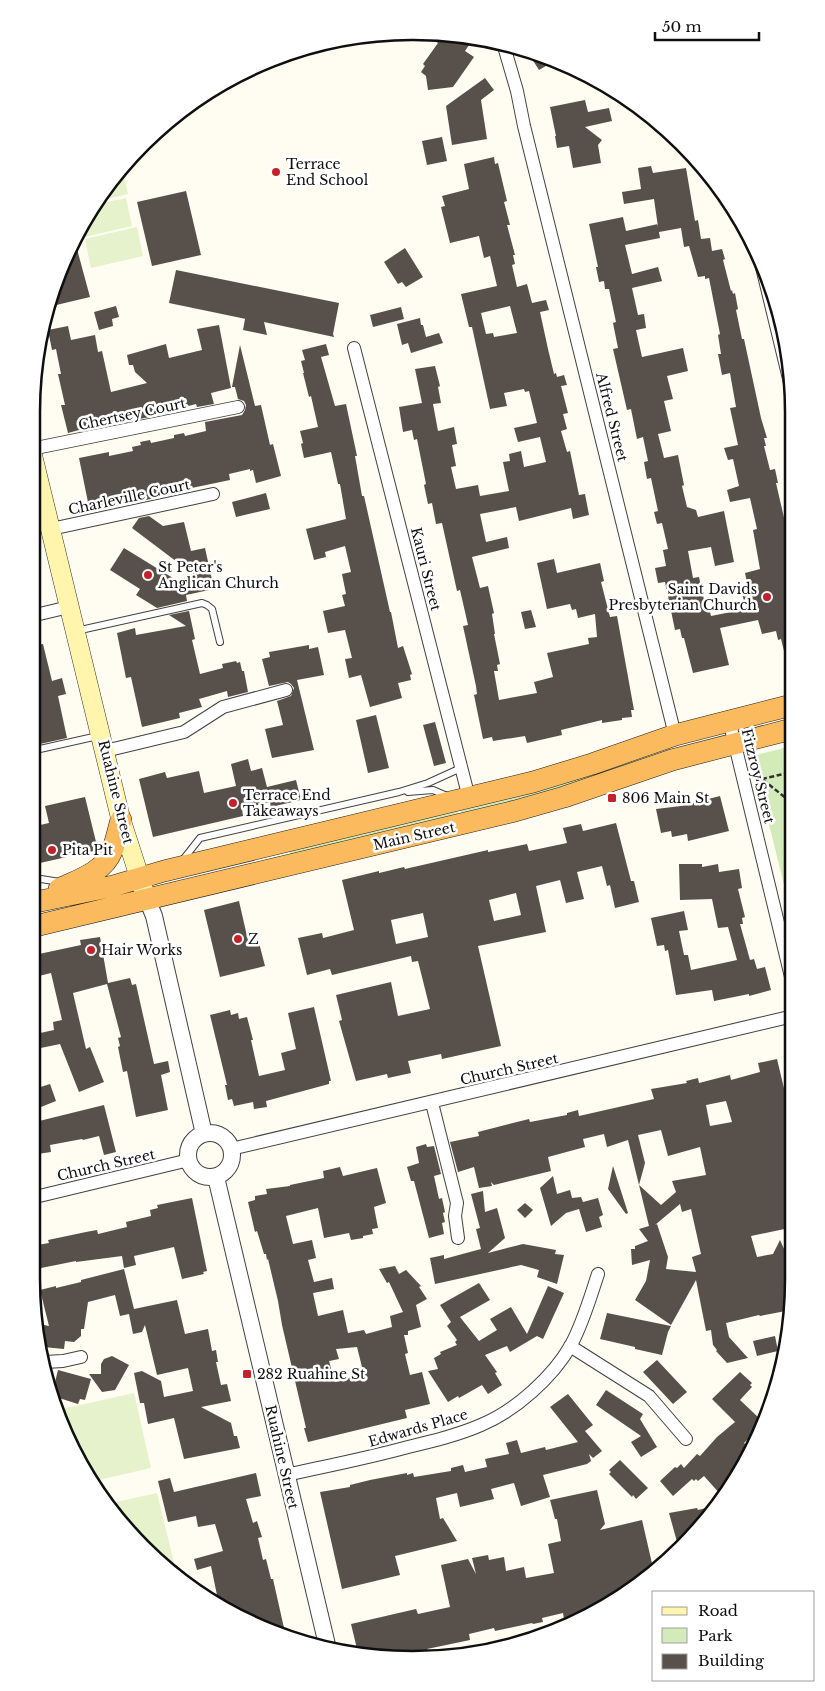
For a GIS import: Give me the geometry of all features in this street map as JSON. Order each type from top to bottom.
[{"type":"highway","name":"Main Street","points":[[40,900],[113,886],[177,868],[463,800],[558,774],[675,735],[785,707]]},
{"type":"highway","name":"Main Street","points":[[40,925],[515,811],[564,797],[672,760],[785,731]]},
{"type":"highway","points":[[40,898],[96,871],[112,852],[121,820]]},
{"type":"main road","name":"Ruahine Street","points":[[40,485],[121,820],[147,899]]},
{"type":"street","name":"Alfred Street","points":[[505,52],[675,735]]},
{"type":"street","name":"Kauri Street","points":[[354,348],[461,768],[463,800]]},
{"type":"street","name":"Chertsey Court","points":[[40,447],[238,407]]},
{"type":"street","name":"Charleville Court","points":[[51,529],[213,494]]},
{"type":"street","points":[[40,614],[69,607]]},
{"type":"street","points":[[103,743],[184,732],[223,707],[286,690]]},
{"type":"street","name":"Fitzroy Street","points":[[730,720],[785,951]]},
{"type":"street","name":"Ruahine Street","points":[[147,899],[154,916],[204,1134]]},
{"type":"street","name":"Church Street","points":[[231,1149],[432,1103],[785,1018]]},
{"type":"street","points":[[432,1103],[457,1204],[455,1216],[458,1238]]},
{"type":"street","points":[[204,1134],[212,1134],[225,1139],[231,1149],[232,1155],[228,1167],[222,1175],[216,1177],[203,1176],[195,1172],[188,1160],[191,1145],[204,1134]]},
{"type":"street","name":"Church Street","points":[[40,1196],[188,1160]]},
{"type":"street","name":"Ruahine Street","points":[[216,1177],[326,1640]]},
{"type":"street","name":"Edwards Place","points":[[286,1476],[435,1440],[482,1425],[508,1410],[531,1392],[556,1366],[570,1346],[586,1312],[598,1274]]},
{"type":"street","points":[[570,1346],[649,1396],[686,1439]]},
{"type":"street","points":[[50,1362],[81,1357]]},
{"type":"lane","points":[[75,631],[202,603],[212,609],[220,642]]},
{"type":"lane","points":[[40,750],[103,743]]},
{"type":"lane","points":[[177,868],[200,838],[399,792],[428,783],[461,768]]},
{"type":"lane","points":[[399,792],[434,790],[463,800]]},
{"type":"lane","points":[[40,879],[71,884]]},
{"type":"path","points":[[745,783],[785,774]]},
{"type":"path","points":[[762,779],[785,797]]},
{"type":"green space","points":[[124,177],[128,194],[108,199]]},
{"type":"green space","points":[[126,198],[132,226],[84,237],[90,226],[106,202]]},
{"type":"green space","points":[[137,227],[143,256],[91,268],[85,239]]},
{"type":"green space","points":[[785,748],[785,889],[752,756]]},
{"type":"green space","points":[[664,752],[596,779],[462,816],[461,809]]},
{"type":"green space","points":[[457,810],[459,817],[291,856],[289,849]]},
{"type":"green space","points":[[134,1393],[151,1468],[100,1480],[78,1443],[64,1409]]},
{"type":"green space","points":[[157,1493],[174,1565],[149,1542],[115,1502]]},
{"type":"building","points":[[435,41],[469,44],[465,51],[474,57],[453,87],[428,90],[426,76],[421,72],[425,66],[423,64],[438,43]]},
{"type":"building","points":[[533,60],[547,65],[539,70]]},
{"type":"building","points":[[485,78],[494,90],[481,100],[487,139],[452,145],[446,106]]},
{"type":"building","points":[[585,100],[588,112],[609,108],[612,121],[585,127],[602,140],[598,145],[601,163],[573,168],[569,146],[557,148],[550,107]]},
{"type":"building","points":[[442,137],[447,161],[427,165],[422,141]]},
{"type":"building","points":[[494,157],[495,164],[498,163],[507,201],[504,202],[510,225],[507,225],[515,255],[513,255],[515,264],[512,265],[517,287],[527,284],[532,303],[546,300],[549,310],[540,312],[554,374],[556,373],[557,377],[564,375],[567,385],[561,386],[568,413],[563,414],[567,429],[561,431],[567,452],[570,451],[579,495],[585,494],[589,515],[573,519],[571,508],[519,521],[516,507],[480,514],[486,542],[507,537],[509,548],[472,557],[480,588],[488,586],[494,613],[492,614],[494,634],[500,664],[497,665],[498,671],[494,671],[499,700],[537,693],[534,682],[553,677],[547,653],[589,644],[588,638],[597,637],[595,614],[578,618],[576,609],[572,610],[570,604],[547,609],[537,563],[554,559],[557,573],[600,563],[604,581],[601,582],[610,617],[617,616],[634,710],[631,710],[632,717],[602,723],[602,720],[561,730],[562,735],[527,743],[525,736],[493,741],[492,737],[483,739],[474,695],[477,694],[476,686],[463,626],[468,625],[460,590],[457,591],[442,523],[436,524],[432,503],[428,504],[417,439],[414,440],[412,430],[403,432],[399,407],[422,403],[415,369],[435,366],[440,386],[438,387],[441,403],[433,404],[438,431],[454,427],[457,444],[452,445],[456,466],[451,467],[456,489],[478,485],[480,496],[509,491],[503,462],[510,461],[509,454],[521,451],[524,467],[546,462],[540,437],[518,442],[514,428],[537,423],[529,391],[525,392],[524,389],[504,393],[507,406],[490,409],[472,327],[469,327],[461,294],[497,286],[490,256],[484,258],[479,236],[450,243],[441,207],[445,206],[442,196],[469,189],[464,164]],"holes":[[[510,306],[517,333],[494,337],[493,333],[486,334],[481,313]]]},
{"type":"building","points":[[651,166],[653,173],[686,168],[695,221],[698,220],[701,239],[710,238],[712,251],[722,249],[731,291],[733,294],[735,293],[738,309],[736,310],[742,339],[744,339],[767,438],[764,438],[766,446],[764,446],[770,470],[775,469],[778,483],[776,483],[785,522],[785,655],[781,639],[778,640],[776,631],[762,634],[758,620],[720,628],[729,665],[693,673],[684,638],[682,638],[680,629],[675,630],[665,582],[658,583],[655,568],[666,566],[663,550],[668,549],[662,523],[657,524],[654,512],[658,511],[651,478],[647,479],[644,462],[648,461],[643,437],[637,439],[631,409],[627,410],[613,349],[618,348],[613,323],[616,322],[609,289],[605,289],[604,281],[599,282],[596,267],[598,267],[589,224],[623,217],[626,231],[658,224],[654,199],[624,204],[622,192],[641,189],[638,168]],"holes":[[[681,228],[684,247],[689,246],[698,277],[705,276],[705,279],[709,278],[720,334],[718,335],[721,354],[718,354],[722,375],[730,373],[736,407],[730,408],[738,445],[724,448],[728,460],[733,459],[739,486],[727,490],[730,502],[750,498],[757,529],[753,530],[760,569],[745,573],[748,587],[741,589],[746,609],[711,616],[709,608],[706,609],[699,577],[693,578],[688,551],[711,547],[715,566],[734,562],[724,511],[698,517],[696,510],[687,507],[678,455],[664,458],[658,434],[671,431],[664,401],[673,399],[667,376],[688,371],[683,348],[642,357],[636,330],[646,328],[644,314],[638,315],[632,288],[662,281],[658,267],[632,274],[625,245],[660,238],[659,232]]]},
{"type":"building","points":[[186,191],[201,255],[152,266],[137,202]]},
{"type":"building","points":[[405,248],[423,277],[406,287],[402,282],[398,284],[384,262]]},
{"type":"building","points":[[77,250],[90,297],[56,305]]},
{"type":"building","points":[[176,270],[339,303],[334,337],[264,322],[267,335],[243,330],[246,319],[169,303]]},
{"type":"building","points":[[116,306],[119,317],[112,319],[113,326],[99,330],[94,312]]},
{"type":"building","points":[[401,307],[404,319],[373,327],[370,315]]},
{"type":"building","points":[[420,318],[426,337],[439,333],[443,343],[411,353],[408,343],[402,345],[397,324]]},
{"type":"building","points":[[219,325],[231,388],[211,393],[214,404],[197,407],[196,404],[181,408],[180,405],[149,413],[150,417],[117,423],[116,420],[68,433],[61,405],[65,405],[58,374],[61,374],[56,349],[52,350],[50,330],[68,326],[71,340],[95,335],[98,352],[102,351],[111,392],[147,383],[135,372],[133,365],[129,365],[127,355],[166,344],[169,358],[202,350],[197,329]]},
{"type":"building","points":[[326,344],[329,355],[321,357],[335,406],[346,404],[357,456],[355,456],[362,496],[364,496],[398,648],[403,646],[412,674],[410,675],[411,680],[398,683],[402,698],[370,707],[361,675],[349,678],[345,659],[352,658],[345,630],[328,633],[323,611],[345,606],[342,595],[346,594],[342,574],[351,572],[345,546],[325,552],[326,557],[314,560],[306,529],[346,519],[340,484],[338,484],[331,452],[304,458],[301,444],[303,443],[300,431],[318,427],[311,396],[309,397],[303,373],[301,361],[305,360],[302,350]]},
{"type":"building","points":[[240,345],[255,406],[261,405],[270,445],[273,444],[281,476],[256,483],[253,470],[250,471],[250,469],[229,474],[230,480],[90,512],[79,458],[109,452],[109,456],[133,451],[132,447],[141,445],[140,442],[150,440],[151,443],[174,438],[174,435],[184,433],[185,436],[206,431],[205,422],[242,415],[246,405],[244,401],[238,399],[235,387],[232,387]]},
{"type":"building","points":[[266,493],[270,509],[236,517],[232,502]]},
{"type":"building","points":[[149,516],[163,526],[184,522],[191,551],[205,548],[214,589],[186,595],[187,601],[157,608],[136,595],[140,589],[110,570],[124,548],[181,583],[189,571],[132,528],[139,518]]},
{"type":"building","points":[[531,610],[536,627],[525,629],[521,612]]},
{"type":"building","points":[[189,611],[195,639],[192,640],[200,674],[223,668],[222,664],[240,662],[242,671],[244,671],[248,692],[228,697],[227,691],[199,699],[202,707],[179,713],[180,718],[142,727],[131,677],[126,678],[117,633],[135,628],[136,635],[186,626],[169,615]]},
{"type":"building","points":[[40,644],[43,644],[52,681],[62,678],[66,694],[58,696],[67,738],[40,744]]},
{"type":"building","points":[[309,645],[309,649],[318,647],[324,675],[297,680],[314,750],[272,758],[265,729],[283,725],[277,701],[291,696],[294,688],[288,682],[269,686],[262,659],[270,657],[269,652]]},
{"type":"building","points":[[376,715],[389,768],[368,773],[356,720]]},
{"type":"building","points":[[435,722],[446,763],[434,766],[423,725]]},
{"type":"building","points":[[248,759],[251,771],[262,768],[267,787],[296,780],[301,800],[271,807],[270,802],[242,809],[243,816],[153,837],[139,779],[165,772],[167,778],[199,771],[204,793],[236,786],[231,764]]},
{"type":"building","points":[[720,796],[729,831],[688,841],[687,834],[672,837],[671,831],[661,833],[656,809],[681,806]]},
{"type":"building","points":[[85,797],[98,850],[40,863],[40,825],[49,823],[45,806]]},
{"type":"building","points":[[616,823],[631,881],[634,881],[639,902],[615,908],[610,885],[607,886],[602,866],[577,872],[584,899],[566,903],[560,880],[536,886],[546,932],[478,946],[501,1046],[442,1059],[441,1054],[408,1061],[411,1073],[388,1078],[387,1074],[356,1081],[339,1021],[342,1020],[336,995],[391,982],[398,1016],[430,1009],[418,961],[412,962],[411,956],[332,975],[330,969],[307,975],[298,938],[322,933],[323,938],[354,930],[342,880],[379,871],[379,873],[404,867],[405,869],[488,850],[488,852],[527,844],[529,851],[567,843],[563,828],[581,824],[583,831]],"holes":[[[516,893],[521,915],[494,921],[489,900]],[[423,913],[428,937],[396,944],[391,920]]]},
{"type":"building","points":[[679,864],[702,864],[702,867],[718,864],[719,872],[739,869],[742,888],[738,889],[745,917],[742,918],[743,924],[740,924],[750,960],[754,959],[757,969],[765,967],[771,990],[749,996],[749,994],[714,1001],[712,990],[676,995],[668,950],[665,951],[664,945],[657,946],[651,918],[684,911],[688,930],[679,931],[684,955],[688,955],[691,970],[737,960],[728,927],[718,928],[712,899],[680,900]]},
{"type":"building","points":[[239,901],[249,945],[259,943],[265,966],[220,977],[204,910]]},
{"type":"building","points":[[100,937],[108,983],[130,978],[132,985],[136,984],[154,1064],[168,1061],[170,1072],[161,1075],[168,1110],[136,1117],[127,1071],[123,1072],[118,1047],[120,1046],[118,1038],[121,1037],[107,984],[73,993],[86,1049],[90,1047],[104,1082],[79,1092],[60,1044],[40,1048],[40,1033],[54,1030],[53,1022],[62,1020],[51,973],[40,976],[40,954],[81,945],[80,940]]},
{"type":"building","points":[[314,1007],[331,1081],[329,1081],[329,1084],[266,1101],[267,1107],[254,1109],[253,1102],[234,1106],[232,1099],[228,1100],[225,1085],[227,1085],[210,1015],[230,1010],[231,1015],[238,1013],[239,1019],[247,1017],[259,1076],[285,1070],[281,1053],[296,1049],[288,1013]]},
{"type":"building","points":[[777,1059],[785,1092],[785,1229],[751,1236],[757,1257],[773,1254],[780,1240],[785,1251],[784,1303],[783,1311],[726,1323],[729,1337],[748,1358],[727,1363],[716,1351],[713,1345],[711,1330],[706,1331],[696,1280],[671,1325],[635,1300],[646,1281],[650,1260],[632,1265],[631,1249],[635,1249],[635,1246],[648,1241],[639,1229],[649,1226],[628,1140],[607,1147],[604,1134],[583,1139],[585,1147],[548,1157],[551,1171],[494,1185],[491,1182],[492,1186],[479,1188],[474,1167],[458,1172],[450,1142],[479,1136],[478,1132],[529,1119],[530,1122],[567,1115],[567,1113],[578,1110],[579,1116],[654,1099],[651,1089],[687,1083],[686,1081],[698,1078],[699,1083],[730,1075],[731,1080],[760,1072],[758,1063]],"holes":[[[726,1101],[732,1122],[710,1126],[706,1105]],[[661,1130],[668,1156],[700,1147],[706,1175],[672,1181],[676,1192],[661,1205],[639,1185],[645,1163],[638,1135]],[[680,1204],[682,1212],[691,1209],[701,1254],[692,1257],[696,1272],[666,1269],[668,1257],[657,1224],[655,1225]]]},
{"type":"building","points":[[50,1084],[56,1101],[40,1107],[40,1087]]},
{"type":"building","points":[[104,1105],[116,1152],[104,1155],[99,1136],[50,1145],[51,1152],[40,1154],[40,1121]]},
{"type":"building","points":[[426,1144],[427,1147],[434,1146],[441,1174],[434,1176],[439,1199],[442,1198],[445,1212],[443,1213],[445,1222],[442,1223],[444,1234],[429,1238],[414,1181],[411,1181],[407,1167],[419,1163],[416,1147]]},
{"type":"building","points":[[613,1166],[628,1213],[626,1214],[608,1189]]},
{"type":"building","points":[[340,1167],[343,1176],[377,1168],[386,1203],[374,1207],[378,1228],[372,1229],[373,1234],[351,1240],[349,1233],[324,1238],[318,1208],[286,1216],[293,1244],[312,1240],[316,1258],[308,1260],[314,1282],[332,1278],[334,1289],[313,1293],[318,1316],[343,1310],[348,1333],[364,1330],[366,1334],[392,1327],[390,1316],[403,1312],[389,1282],[387,1283],[379,1269],[395,1266],[399,1274],[406,1270],[421,1286],[419,1287],[427,1299],[416,1305],[421,1327],[408,1331],[408,1335],[404,1335],[408,1353],[405,1354],[410,1375],[422,1372],[430,1404],[405,1410],[407,1418],[308,1442],[268,1259],[266,1254],[264,1254],[257,1231],[255,1232],[248,1202],[255,1200],[255,1196],[267,1194],[266,1189],[290,1186],[324,1178],[323,1171]],"holes":[[[357,1347],[363,1371],[354,1373],[355,1376],[335,1382],[329,1361],[339,1359],[336,1349]]]},
{"type":"building","points":[[553,1176],[557,1194],[570,1190],[572,1198],[581,1197],[583,1202],[598,1198],[603,1215],[599,1217],[602,1227],[586,1232],[579,1209],[566,1213],[551,1226],[540,1188]]},
{"type":"building","points":[[483,1191],[485,1212],[497,1208],[505,1238],[488,1253],[523,1244],[556,1250],[555,1254],[564,1255],[557,1284],[537,1277],[539,1270],[521,1265],[435,1284],[430,1258],[444,1255],[444,1259],[481,1249],[476,1229],[480,1228],[471,1194]]},
{"type":"building","points":[[192,1198],[207,1271],[203,1272],[204,1274],[182,1279],[174,1247],[134,1256],[136,1265],[124,1268],[122,1256],[76,1261],[40,1268],[40,1244],[49,1243],[48,1240],[97,1230],[98,1234],[127,1227],[126,1222],[151,1216],[150,1210],[158,1208],[157,1205]]},
{"type":"building","points":[[525,1203],[533,1210],[525,1218],[517,1210]]},
{"type":"building","points":[[124,1269],[134,1309],[177,1300],[185,1334],[208,1329],[212,1351],[216,1350],[218,1362],[216,1362],[221,1385],[227,1384],[231,1401],[201,1407],[231,1423],[234,1436],[237,1436],[240,1448],[184,1459],[174,1418],[148,1424],[144,1403],[140,1403],[134,1373],[142,1371],[161,1381],[164,1397],[193,1391],[188,1368],[157,1375],[145,1325],[142,1332],[133,1334],[129,1314],[120,1316],[115,1295],[88,1302],[84,1329],[81,1329],[81,1336],[74,1342],[65,1341],[64,1349],[46,1347],[43,1325],[49,1326],[40,1290],[81,1282],[81,1280]]},
{"type":"building","points":[[479,1283],[490,1300],[460,1317],[479,1341],[497,1330],[490,1319],[511,1307],[527,1334],[548,1286],[564,1293],[543,1339],[537,1336],[510,1352],[507,1346],[485,1355],[497,1372],[495,1373],[502,1385],[488,1394],[482,1385],[448,1402],[428,1371],[438,1369],[434,1358],[441,1354],[440,1352],[457,1345],[455,1342],[457,1340],[447,1326],[451,1322],[440,1305]]},
{"type":"building","points":[[607,1313],[671,1326],[662,1355],[600,1339]]},
{"type":"building","points":[[775,1336],[778,1351],[757,1356],[753,1341]]},
{"type":"building","points":[[112,1356],[129,1365],[115,1390],[102,1392],[89,1374],[101,1374],[101,1364],[104,1359]]},
{"type":"building","points":[[657,1360],[687,1392],[673,1404],[643,1372]]},
{"type":"building","points":[[58,1370],[91,1379],[85,1400],[80,1399],[78,1404],[60,1398],[55,1382]]},
{"type":"building","points":[[740,1372],[752,1383],[750,1385],[752,1387],[740,1400],[758,1417],[757,1421],[750,1438],[744,1443],[746,1445],[735,1465],[718,1491],[704,1476],[698,1481],[692,1479],[673,1496],[660,1481],[675,1467],[677,1468],[681,1464],[684,1468],[697,1454],[700,1456],[717,1437],[735,1422],[712,1399]]},
{"type":"building","points":[[606,1390],[643,1414],[640,1419],[657,1447],[641,1457],[631,1442],[641,1436],[596,1405]]},
{"type":"building","points":[[568,1394],[593,1425],[585,1431],[602,1451],[593,1458],[589,1454],[591,1461],[587,1464],[543,1475],[550,1497],[521,1506],[514,1483],[491,1489],[494,1499],[460,1507],[457,1493],[436,1498],[440,1519],[443,1518],[457,1541],[395,1556],[400,1575],[342,1589],[320,1492],[350,1487],[350,1485],[370,1480],[407,1473],[407,1475],[413,1473],[414,1477],[451,1471],[451,1468],[463,1465],[465,1472],[487,1467],[485,1459],[509,1454],[506,1443],[517,1440],[521,1453],[545,1447],[546,1450],[578,1442],[550,1407]]},
{"type":"building","points":[[620,1460],[648,1488],[636,1499],[609,1474],[611,1472],[609,1470]]},
{"type":"building","points":[[256,1473],[261,1496],[246,1499],[253,1523],[257,1521],[262,1537],[258,1538],[263,1560],[266,1559],[271,1579],[273,1579],[284,1628],[248,1613],[217,1595],[211,1566],[197,1570],[194,1559],[223,1551],[215,1524],[198,1527],[196,1516],[168,1522],[158,1481],[170,1478],[174,1492]]},
{"type":"building","points":[[597,1490],[605,1524],[600,1530],[642,1520],[652,1564],[599,1601],[564,1619],[563,1613],[542,1618],[543,1622],[495,1631],[494,1628],[469,1634],[470,1640],[427,1650],[388,1650],[356,1647],[351,1624],[416,1609],[418,1614],[450,1607],[441,1565],[468,1559],[476,1574],[472,1558],[488,1555],[489,1560],[504,1557],[506,1571],[524,1567],[526,1578],[554,1573],[548,1544],[561,1541],[557,1519],[555,1519],[550,1500]]},
{"type":"building","points":[[697,1508],[698,1510],[706,1508],[677,1541],[669,1513]]},
{"type":"place","name":"Terrace End School","points":[[276,172]]},
{"type":"place","name":"St Peter's Anglican Church","points":[[148,575]]},
{"type":"place","name":"Saint Davids Presbyterian Church","points":[[767,597]]},
{"type":"place","name":"806 Main St","points":[[612,798]]},
{"type":"place","name":"Terrace End Takeaways","points":[[233,803]]},
{"type":"place","name":"Pita Pit","points":[[52,850]]},
{"type":"place","name":"Z","points":[[238,939]]},
{"type":"place","name":"Hair Works","points":[[91,950]]},
{"type":"place","name":"282 Ruahine St","points":[[247,1374]]}]
